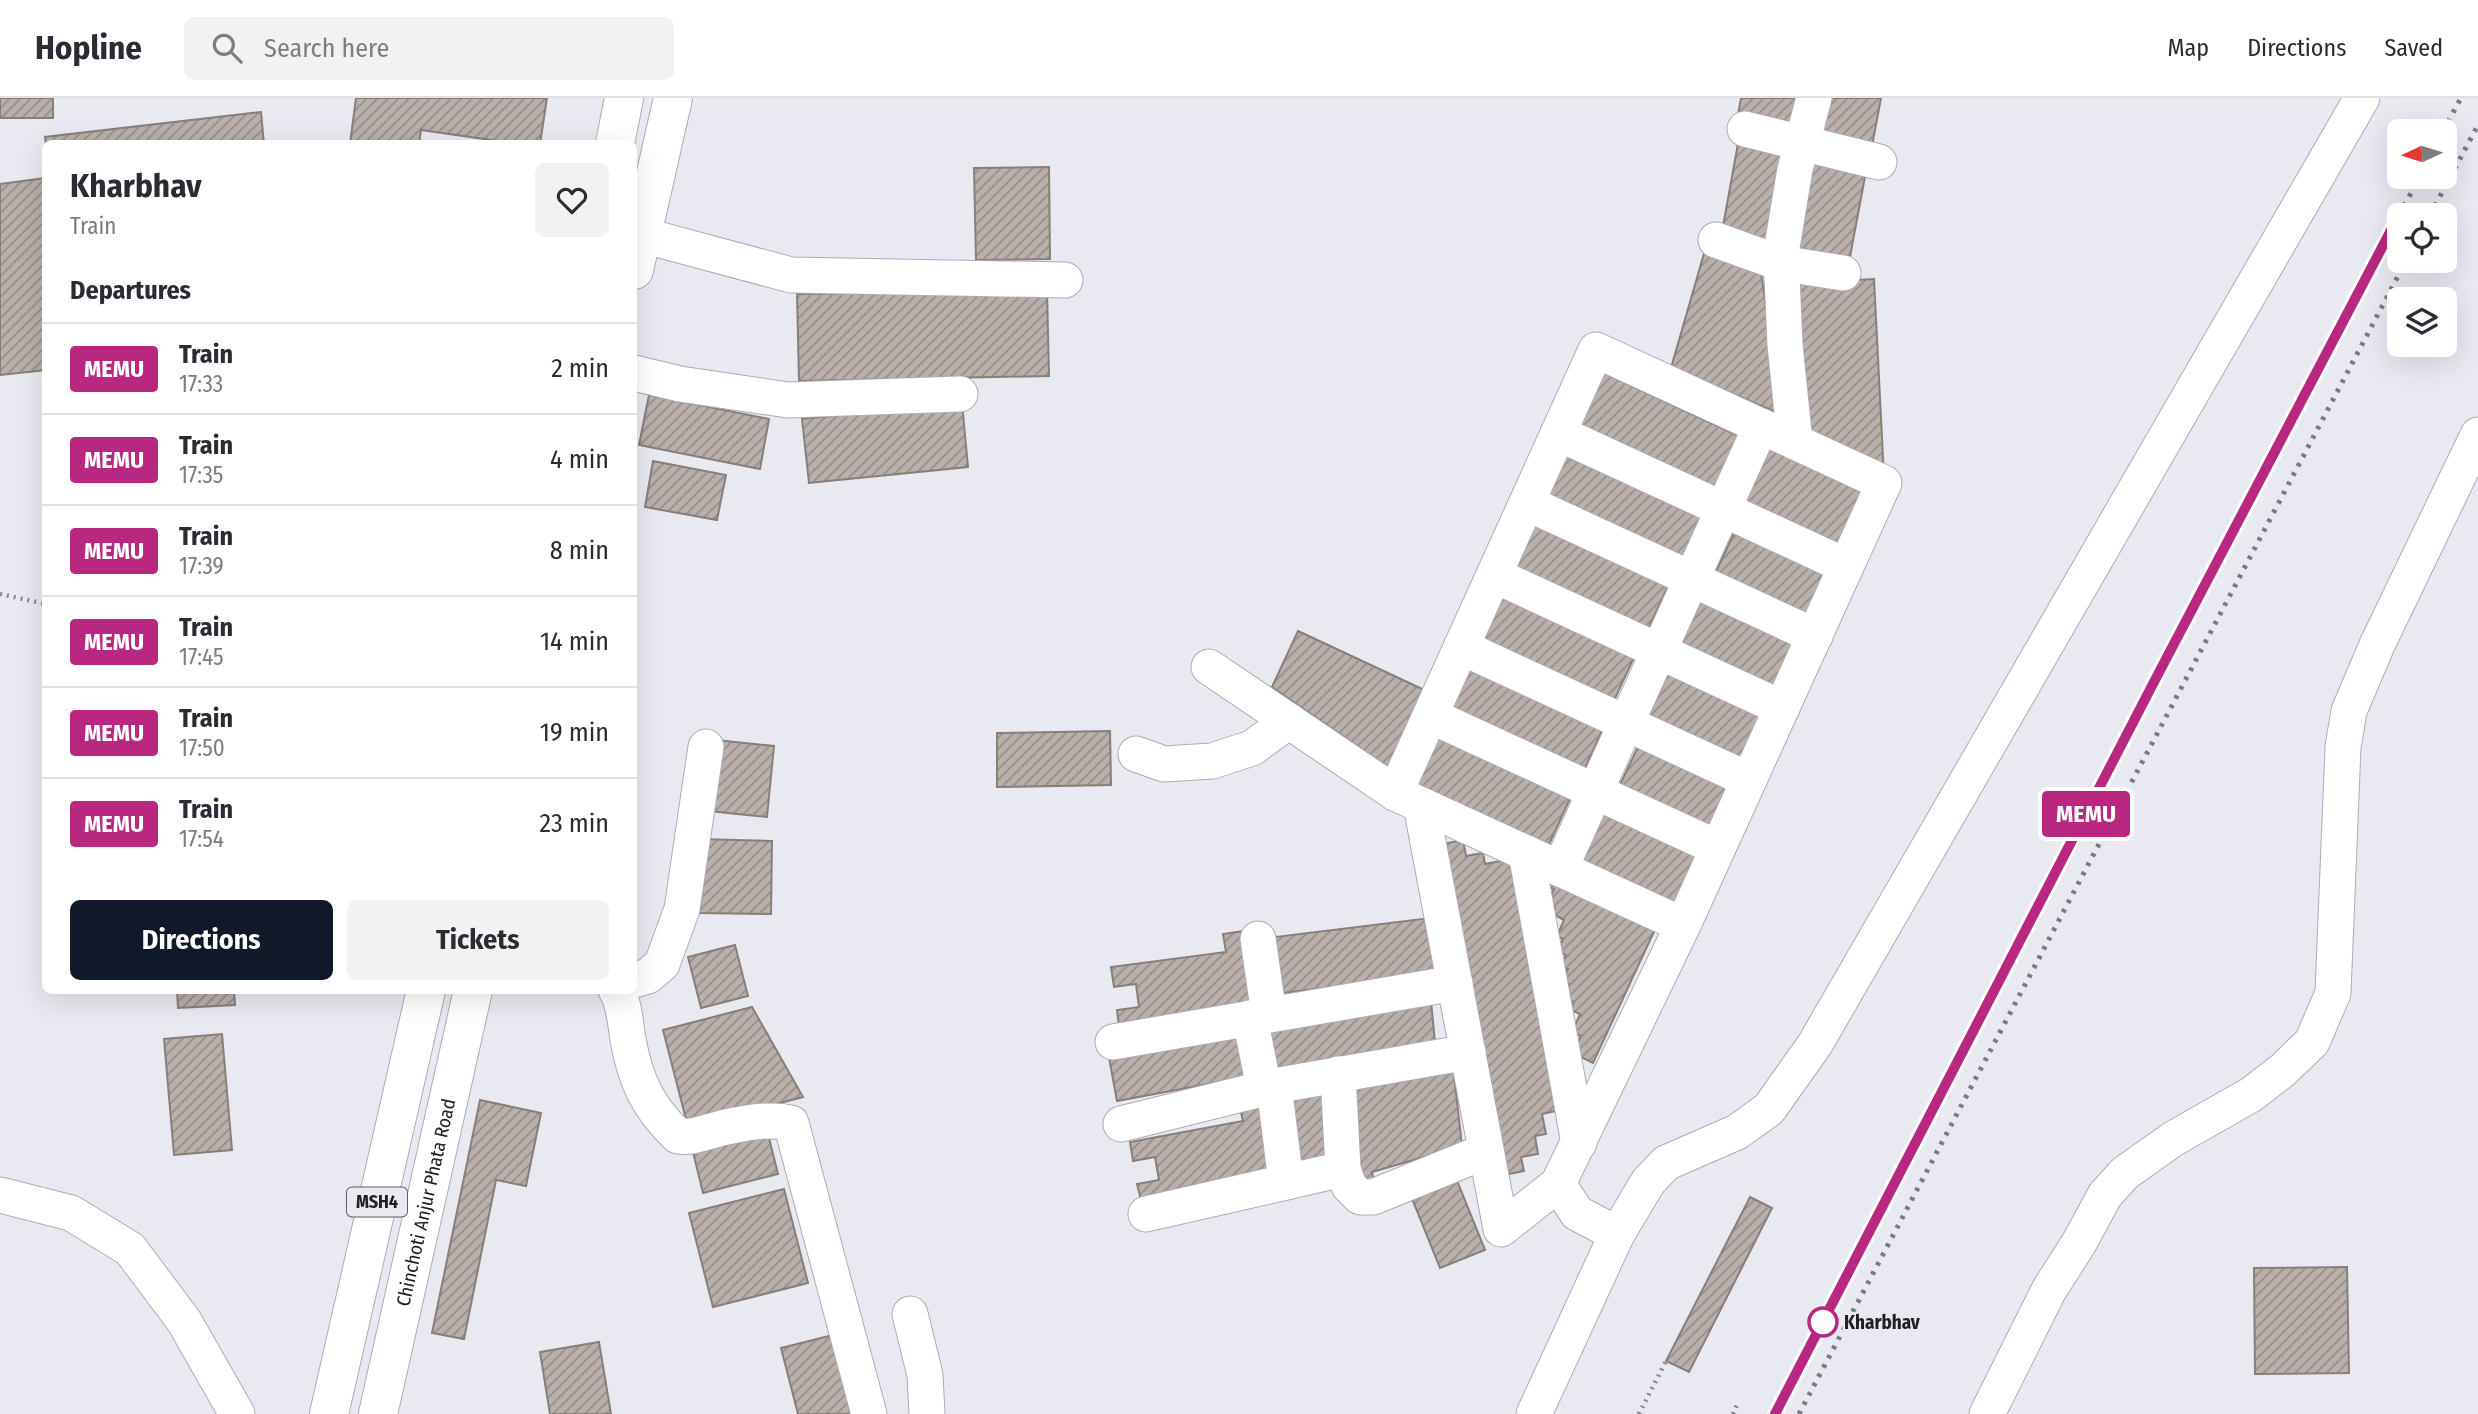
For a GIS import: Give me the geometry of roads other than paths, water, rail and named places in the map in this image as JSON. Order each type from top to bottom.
[{"type":"main road","points":[[615,140],[625,98]]},
{"type":"main road","points":[[638,253],[673,98]]},
{"type":"main road","name":"MSH4","points":[[329,1414],[425,994]]},
{"type":"main road","name":"Chinchoti Anjur Phata Road","points":[[378,1414],[472,994]]},
{"type":"street","points":[[1795,442],[1780,263],[1795,169],[1814,98]]},
{"type":"street","points":[[1534,1414],[1617,1234],[1648,1182],[1666,1163],[1737,1132],[1769,1109],[1815,1044],[2362,98]]},
{"type":"street","points":[[1745,129],[1879,162]]},
{"type":"street","points":[[1716,240],[1780,263],[1843,273]]},
{"type":"street","points":[[638,253],[791,275],[1065,280]]},
{"type":"street","points":[[1596,350],[1795,442],[1884,483],[1683,925],[1558,1184],[1501,1229],[1455,984],[1408,799],[1431,716],[1596,350]]},
{"type":"street","points":[[637,374],[680,384],[788,400],[960,394]]},
{"type":"street","points":[[1560,869],[1761,426]]},
{"type":"street","points":[[1558,433],[1846,566]]},
{"type":"street","points":[[1986,1414],[2049,1290],[2105,1195],[2125,1173],[2173,1139],[2252,1094],[2312,1042],[2333,993],[2342,758],[2349,711],[2377,645],[2478,435]]},
{"type":"street","points":[[1527,503],[1815,636]]},
{"type":"street","points":[[1493,575],[1782,708]]},
{"type":"street","points":[[1461,647],[1749,780]]},
{"type":"street","points":[[1209,667],[1408,799],[1683,925]]},
{"type":"street","points":[[1431,716],[1717,848]]},
{"type":"street","points":[[1136,754],[1164,764],[1212,761],[1252,748],[1289,721]]},
{"type":"street","points":[[637,979],[648,975],[662,964],[682,909],[706,747]]},
{"type":"street","points":[[1526,853],[1579,1143]]},
{"type":"street","points":[[1258,939],[1259,1017],[1286,1182]]},
{"type":"street","points":[[1113,1042],[1455,984]]},
{"type":"street","points":[[618,994],[641,1089],[658,1118],[678,1136],[699,1135],[757,1122],[778,1120],[791,1124],[869,1414]]},
{"type":"street","points":[[1121,1124],[1269,1087],[1468,1052]]},
{"type":"street","points":[[1338,1074],[1343,1169],[1349,1186],[1360,1197],[1373,1197],[1486,1151]]},
{"type":"street","points":[[1146,1214],[1343,1169]]},
{"type":"street","points":[[1558,1184],[1577,1213],[1617,1234]]},
{"type":"street","points":[[0,1195],[71,1213],[130,1249],[184,1321],[237,1414]]},
{"type":"street","points":[[910,1314],[925,1375],[927,1414]]},
{"type":"railway","points":[[2450,119],[2461,98]]},
{"type":"railway","points":[[2436,203],[2478,125]]},
{"type":"railway","points":[[2406,203],[2413,189]]},
{"type":"railway","points":[[1775,1414],[2387,238]]},
{"type":"railway","points":[[1799,1414],[2400,273]]},
{"type":"train","name":"MEMU","points":[[1775,1414],[2387,238]]},
{"type":"place","name":"Kharbhav","points":[[1823,1322]]}]
